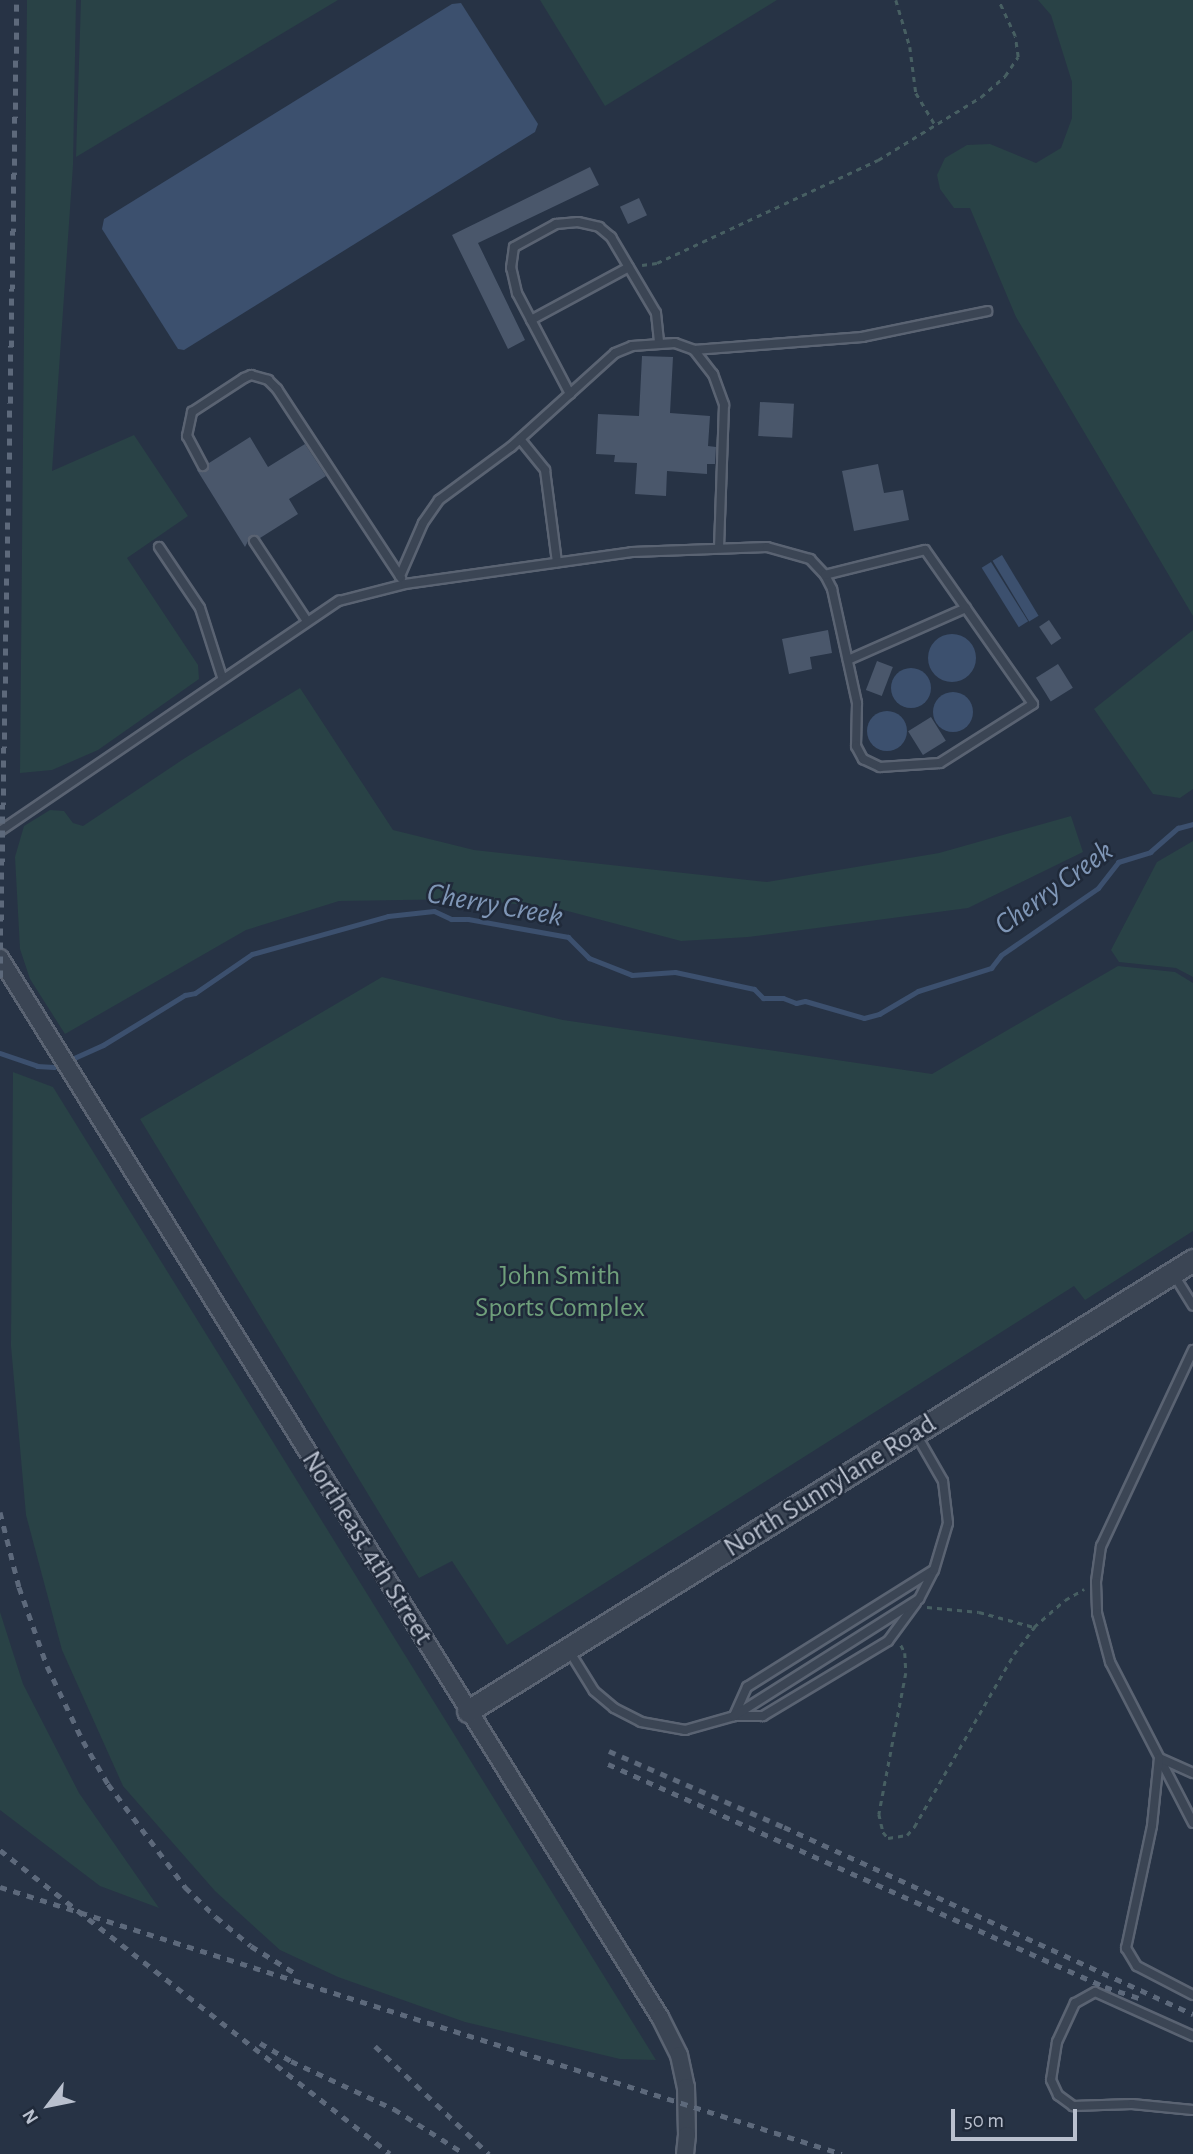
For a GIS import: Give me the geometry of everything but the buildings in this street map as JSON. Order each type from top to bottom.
[{"type":"street","name":"Northeast 4th Street","points":[[0,958],[660,2017],[679,2055],[688,2105],[685,2154]]},
{"type":"street","name":"North Sunnylane Road","points":[[468,1711],[1193,1260]]},
{"type":"lane","points":[[570,394],[517,293],[510,268],[514,247],[556,224],[578,222],[599,228],[611,237],[656,313],[659,344]]},
{"type":"lane","points":[[531,320],[629,267]]},
{"type":"lane","points":[[403,580],[423,523],[439,500],[520,439],[615,353],[632,346],[659,344],[675,344],[694,350],[862,337],[987,311]]},
{"type":"lane","points":[[694,350],[713,374],[724,405],[719,547]]},
{"type":"lane","points":[[203,466],[187,436],[192,412],[251,375],[268,380],[277,389],[403,580]]},
{"type":"lane","points":[[520,439],[545,470],[557,562]]},
{"type":"lane","points":[[254,541],[307,621]]},
{"type":"lane","points":[[159,547],[200,608],[222,677]]},
{"type":"lane","points":[[0,831],[307,621],[340,601],[403,580],[632,552],[719,547],[767,547],[790,551],[810,559],[825,575],[832,589],[857,703],[856,746],[863,759],[880,767],[940,764],[1033,704],[925,550],[825,575]]},
{"type":"lane","points":[[848,660],[966,608]]},
{"type":"lane","points":[[1172,1273],[1193,1306]]},
{"type":"lane","points":[[1193,1350],[1101,1546],[1096,1582],[1097,1613],[1110,1662],[1193,1824]]},
{"type":"lane","points":[[734,1716],[763,1716],[894,1635],[916,1603],[934,1570],[946,1532],[947,1502],[943,1481],[915,1433]]},
{"type":"lane","points":[[734,1716],[747,1687],[934,1570]]},
{"type":"lane","points":[[568,1649],[594,1691],[614,1708],[640,1722],[685,1730],[734,1716],[916,1603]]},
{"type":"lane","points":[[1159,1758],[1193,1773]]},
{"type":"lane","points":[[1159,1758],[1152,1826],[1126,1948],[1137,1966],[1193,1996]]},
{"type":"lane","points":[[1193,2036],[1095,1992],[1075,2003],[1057,2042],[1051,2080],[1058,2095],[1073,2106],[1132,2104],[1193,2110]]},
{"type":"path","points":[[896,0],[910,47],[916,93],[935,125]]},
{"type":"path","points":[[629,267],[657,264],[878,160],[981,97],[1005,76],[1018,57],[1015,36],[998,0]]},
{"type":"path","points":[[894,1635],[905,1653],[906,1673],[879,1814],[883,1832],[888,1838],[898,1838],[914,1827],[1014,1654],[1034,1627],[1065,1600],[1096,1582]]},
{"type":"path","points":[[916,1603],[966,1610],[1034,1627]]},
{"type":"green space","points":[[27,0],[76,0],[73,165],[52,471],[134,435],[188,516],[127,558],[198,665],[199,679],[98,750],[52,770],[20,773]]},
{"type":"green space","points":[[81,0],[338,0],[76,157]]},
{"type":"green space","points":[[540,0],[777,0],[605,106]]},
{"type":"green space","points":[[1038,0],[1193,0],[1193,616],[1016,317],[970,208],[954,208],[940,189],[937,175],[945,158],[967,145],[990,144],[1036,163],[1061,148],[1072,118],[1072,82],[1051,15]]},
{"type":"green space","points":[[1193,630],[1193,789],[1180,798],[1153,794],[1094,709]]},
{"type":"green space","points":[[300,688],[393,830],[474,850],[767,882],[939,853],[1071,816],[1083,852],[968,908],[748,937],[681,941],[556,908],[464,899],[339,901],[246,930],[65,1034],[30,979],[20,949],[15,857],[24,826],[50,810],[64,811],[73,823],[83,826],[185,758]]},
{"type":"green space","points":[[1193,841],[1193,977],[1176,968],[1119,962],[1111,950],[1157,862]]},
{"type":"green space","name":"John Smith Sports Complex","points":[[1118,966],[1175,972],[1193,983],[1193,1231],[1085,1300],[1074,1286],[507,1645],[452,1561],[419,1578],[140,1119],[382,977],[563,1020],[932,1074]]},
{"type":"green space","points":[[13,1072],[53,1087],[656,2060],[620,2059],[465,2022],[338,1977],[280,1950],[215,1891],[123,1786],[62,1650],[26,1515],[11,1346]]},
{"type":"green space","points":[[0,1612],[23,1684],[79,1793],[159,1908],[100,1886],[0,1810]]},
{"type":"water","points":[[461,3],[538,124],[535,132],[184,350],[178,349],[102,229],[104,219],[452,4]]},
{"type":"water","points":[[1002,555],[1039,616],[1029,622],[993,561]]},
{"type":"water","points":[[991,562],[1028,621],[1019,627],[982,568]]},
{"type":"water","points":[[952,634],[969,641],[976,658],[969,675],[952,682],[935,675],[928,658],[935,641]]},
{"type":"water","points":[[911,668],[925,674],[931,688],[925,702],[911,708],[897,702],[891,688],[897,674]]},
{"type":"water","points":[[953,692],[967,698],[973,712],[967,726],[953,732],[939,726],[933,712],[939,698]]},
{"type":"water","points":[[887,711],[901,717],[907,731],[901,745],[887,751],[873,745],[867,731],[873,717]]},
{"type":"waterway","name":"Cherry Creek","points":[[0,1053],[37,1066],[54,1067],[103,1045],[185,995],[195,993],[252,954],[388,916],[434,911],[451,919],[468,919],[568,937],[589,958],[632,975],[675,972],[754,989],[763,998],[783,998],[796,1003],[805,1001],[864,1018],[879,1014],[918,991],[991,968],[1001,955],[1098,888],[1118,862],[1150,852],[1178,828],[1193,824]]},
{"type":"railway","points":[[0,977],[17,0]]},
{"type":"railway","points":[[0,1512],[19,1587],[47,1666],[83,1741],[108,1784],[185,1887],[251,1946],[298,1975]]},
{"type":"railway","points":[[609,1751],[784,1827],[1193,2014]]},
{"type":"railway","points":[[608,1764],[1105,1987],[1143,1999]]},
{"type":"railway","points":[[0,1850],[390,2154]]},
{"type":"railway","points":[[0,1887],[842,2154]]},
{"type":"railway","points":[[260,2043],[291,2061],[394,2109],[465,2154]]},
{"type":"railway","points":[[375,2046],[489,2154]]}]
